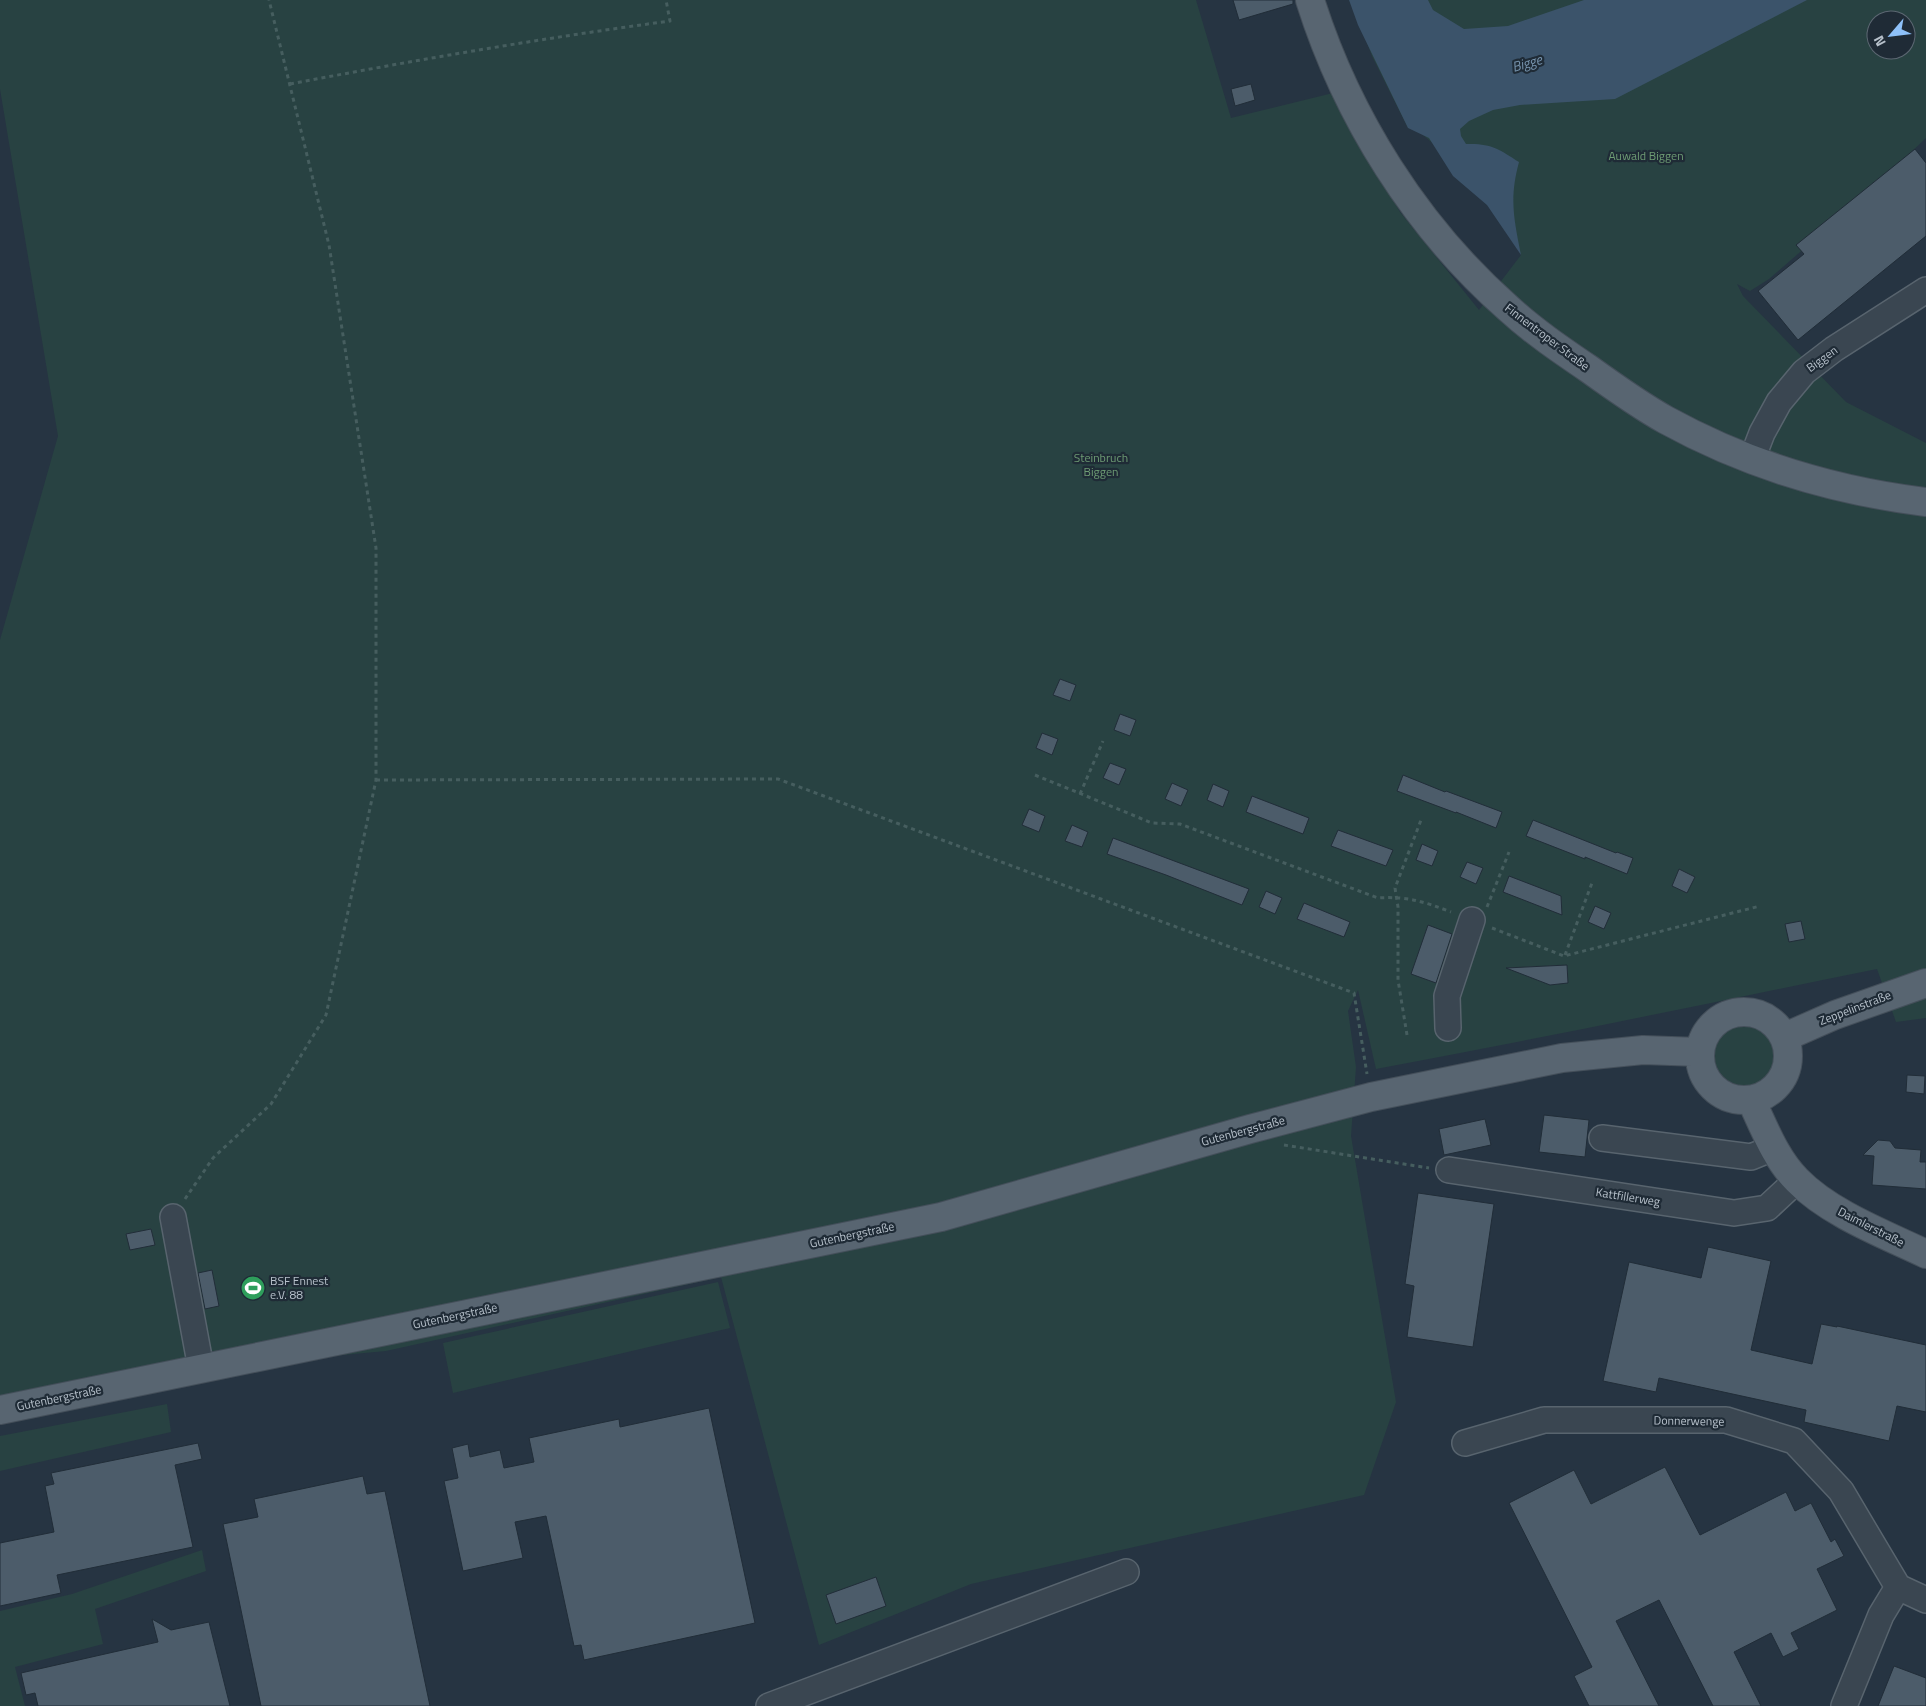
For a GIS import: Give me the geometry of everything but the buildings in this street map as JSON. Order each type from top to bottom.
[{"type":"main road","name":"Finnentroper Straße","points":[[1310,0],[1317,23],[1378,153],[1419,211],[1475,277],[1525,323],[1632,399],[1686,430],[1752,459],[1843,488],[1878,496],[1926,502]]},
{"type":"main road","name":"Zeppelinstraße","points":[[1785,1037],[1835,1015],[1926,984]]},
{"type":"main road","points":[[1736,1012],[1751,1012],[1765,1016],[1776,1025],[1785,1037],[1788,1050],[1788,1064],[1784,1077],[1770,1092],[1751,1100],[1738,1100],[1724,1096],[1705,1078],[1700,1065],[1699,1052],[1703,1038],[1711,1026],[1722,1016],[1736,1012]]},
{"type":"main road","name":"Gutenbergstraße","points":[[0,1410],[941,1217],[1250,1129],[1371,1097],[1562,1058],[1643,1050],[1699,1052]]},
{"type":"main road","name":"Daimlerstraße","points":[[1751,1100],[1773,1148],[1797,1180],[1837,1211],[1926,1254]]},
{"type":"street","name":"Biggen","points":[[1752,459],[1762,433],[1779,402],[1804,372],[1834,349],[1926,290]]},
{"type":"street","points":[[1448,1028],[1447,996],[1476,922]]},
{"type":"street","points":[[1602,1138],[1751,1156],[1773,1148]]},
{"type":"street","name":"Kattfillerweg","points":[[1449,1170],[1734,1213],[1767,1208],[1797,1180]]},
{"type":"street","points":[[172,1217],[201,1368]]},
{"type":"street","name":"Donnerwenge","points":[[1465,1444],[1544,1420],[1726,1420],[1794,1441],[1841,1491],[1898,1587]]},
{"type":"street","points":[[769,1706],[1126,1572]]},
{"type":"street","points":[[1844,1706],[1881,1616],[1898,1587],[1926,1600]]},
{"type":"path","points":[[172,1217],[213,1158],[271,1104],[326,1015],[376,780],[376,548],[329,245],[270,0]]},
{"type":"path","points":[[290,84],[552,37],[670,21],[666,0]]},
{"type":"path","points":[[1080,794],[1103,741]]},
{"type":"path","points":[[1034,775],[1152,823],[1180,824],[1378,898],[1395,896],[1419,900],[1564,956],[1760,906]]},
{"type":"path","points":[[376,780],[778,780],[1354,993],[1371,1097]]},
{"type":"path","points":[[1407,1035],[1398,980],[1398,906],[1394,888],[1420,820]]},
{"type":"path","points":[[1476,922],[1508,852]]},
{"type":"path","points":[[1564,956],[1592,883]]},
{"type":"path","points":[[1250,1129],[1267,1142],[1449,1170]]},
{"type":"green space","points":[[0,0],[1196,0],[1231,118],[1333,93],[1400,212],[1479,310],[1521,255],[1507,228],[1437,147],[1416,129],[1408,128],[1372,56],[1351,0],[1926,0],[1926,138],[1866,195],[1769,279],[1750,291],[1737,284],[1743,296],[1846,402],[1926,443],[1926,1018],[1896,1022],[1877,969],[1376,1069],[1358,990],[1348,1011],[1356,1067],[1351,1136],[1396,1402],[1364,1495],[971,1584],[819,1645],[721,1277],[386,1351],[201,1368],[0,1403],[0,640],[58,436],[0,89]]},
{"type":"green space","points":[[1746,1022],[1758,1025],[1769,1031],[1775,1042],[1778,1054],[1775,1066],[1769,1077],[1758,1083],[1746,1086],[1734,1083],[1723,1077],[1717,1066],[1714,1054],[1717,1042],[1723,1031],[1734,1025]]},
{"type":"green space","points":[[718,1282],[730,1328],[453,1393],[443,1343]]},
{"type":"green space","points":[[167,1404],[171,1432],[0,1471],[0,1436]]},
{"type":"green space","points":[[202,1550],[206,1571],[95,1609],[103,1644],[15,1667],[25,1706],[0,1706],[0,1611],[72,1594]]},
{"type":"water","name":"Bigge","points":[[1349,0],[1428,0],[1433,10],[1464,29],[1508,26],[1584,0],[1807,0],[1615,99],[1520,105],[1493,110],[1469,121],[1460,129],[1461,136],[1466,144],[1494,148],[1519,162],[1513,198],[1521,255],[1487,205],[1453,176],[1429,138],[1408,128],[1358,25]]},
{"type":"place","name":"BSF Ennest e.V. 88","points":[[253,1288]]},
{"type":"park label","name":"Auwald Biggen","points":[[1646,156]]},
{"type":"park label","name":"Steinbruch Biggen","points":[[1101,465]]}]
